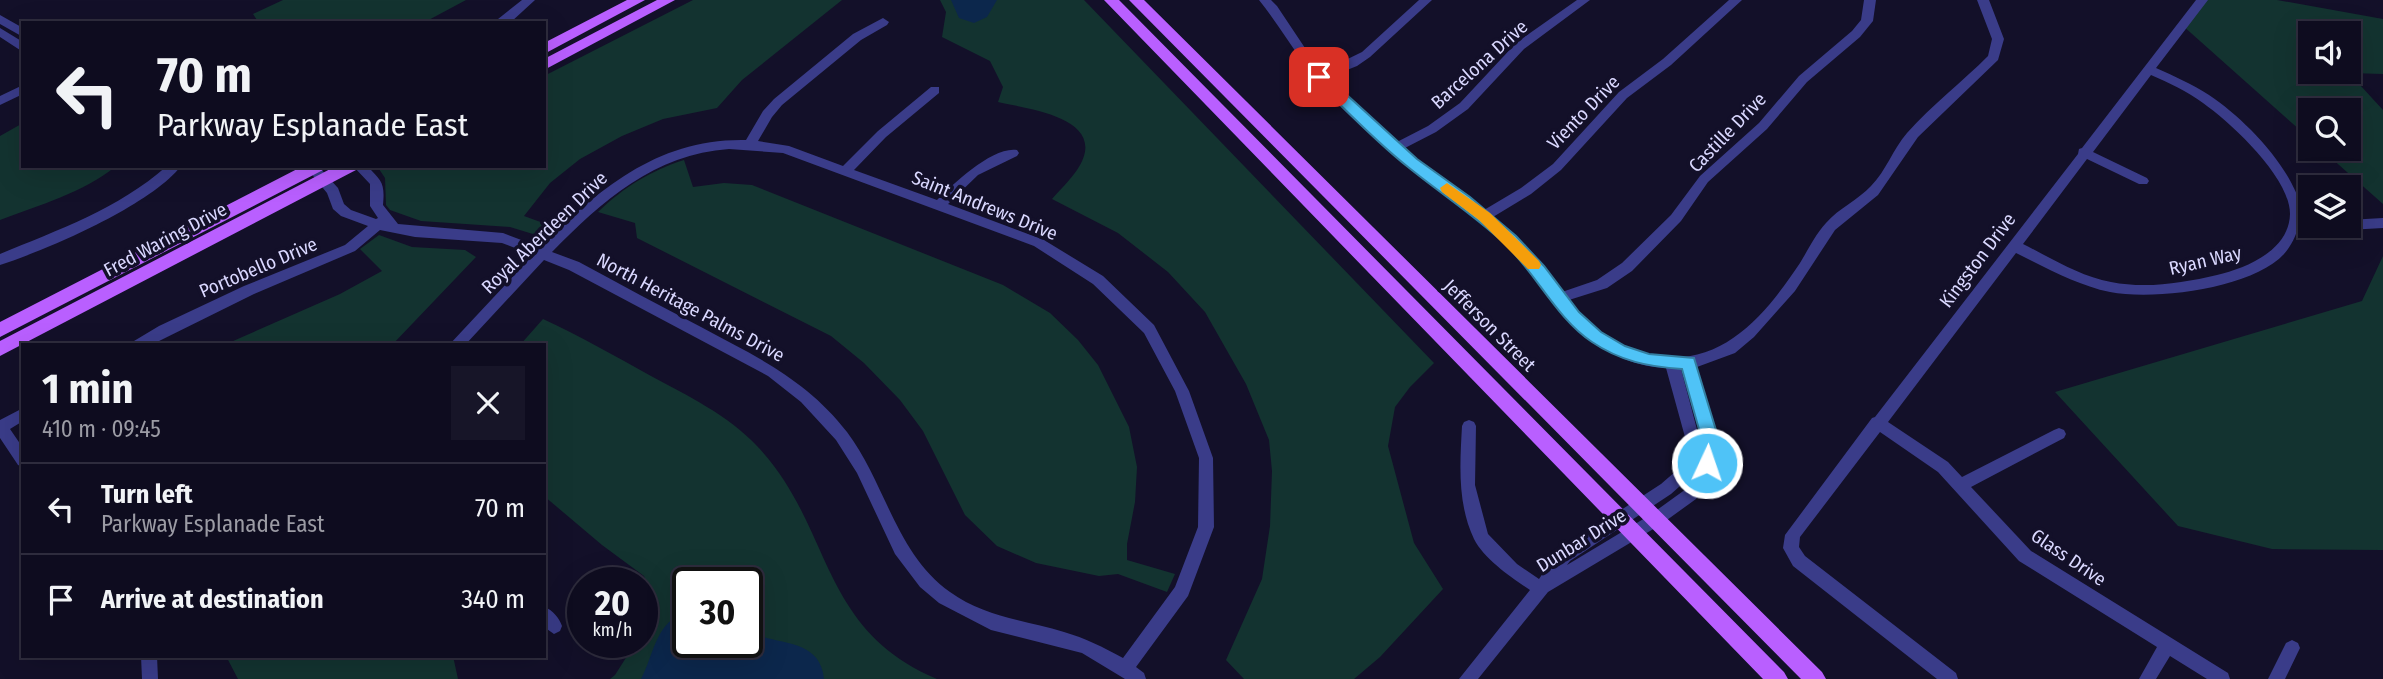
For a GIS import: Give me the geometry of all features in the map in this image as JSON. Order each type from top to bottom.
[{"type":"main road","points":[[546,48],[638,0]]},
{"type":"main road","points":[[546,64],[668,0]]},
{"type":"main road","name":"Jefferson Street","points":[[1111,0],[1644,526],[1815,679]]},
{"type":"main road","name":"Jefferson Street","points":[[1136,0],[1644,526],[1777,679]]},
{"type":"main road","name":"Fred Waring Drive","points":[[0,330],[316,170]]},
{"type":"main road","name":"Fred Waring Drive","points":[[0,349],[316,170]]},
{"type":"street","points":[[503,21],[529,0]]},
{"type":"street","points":[[1265,0],[1282,19],[1319,77],[1395,148],[1485,216],[1538,270],[1573,316],[1603,341],[1620,351],[1649,360],[1680,363],[1710,358],[1730,349],[1746,336],[1796,279],[1831,226],[1879,186],[1903,146],[1994,57],[1998,38],[1983,0]]},
{"type":"street","points":[[1319,77],[1340,71],[1370,54],[1426,0]]},
{"type":"street","name":"Barcelona Drive","points":[[1395,148],[1432,129],[1464,106],[1520,46],[1584,0]]},
{"type":"street","name":"Viento Drive","points":[[1485,216],[1526,191],[1557,167],[1623,94],[1667,62],[1736,0]]},
{"type":"street","name":"Castille Drive","points":[[1560,298],[1602,284],[1627,267],[1676,218],[1704,179],[1723,159],[1763,126],[1802,79],[1856,34],[1867,21],[1870,0]]},
{"type":"street","name":"Kingston Drive","points":[[1950,679],[1799,561],[1791,548],[1793,535],[2083,152],[2202,0]]},
{"type":"street","points":[[0,19],[21,32]]},
{"type":"street","points":[[749,145],[761,123],[778,102],[857,37],[883,22]]},
{"type":"street","points":[[0,32],[21,47]]},
{"type":"street","points":[[2149,69],[2197,93],[2226,115],[2270,159],[2284,180],[2296,214]]},
{"type":"street","points":[[0,101],[21,90]]},
{"type":"street","points":[[845,171],[882,134],[935,90]]},
{"type":"street","name":"Saint Andrews Drive","points":[[749,145],[785,149],[1039,243],[1098,280],[1149,329],[1181,391],[1206,458],[1206,527],[1182,591],[1125,668]]},
{"type":"street","name":"Royal Aberdeen Drive","points":[[458,343],[544,254],[606,195],[643,168],[675,154],[714,146],[749,145]]},
{"type":"street","points":[[2083,152],[2143,181]]},
{"type":"street","points":[[939,206],[974,172],[1013,153]]},
{"type":"street","points":[[0,260],[109,211],[158,184],[173,168]]},
{"type":"street","points":[[361,168],[377,181],[379,191],[376,206],[386,223]]},
{"type":"street","name":"North Heritage Palms Drive","points":[[316,170],[333,191],[341,210],[428,234],[490,236],[544,254],[574,266],[760,364],[807,398],[828,419],[853,453],[911,565],[945,598],[992,622],[1063,639],[1087,648],[1125,668],[1138,679]]},
{"type":"street","name":"Ryan Way","points":[[2013,245],[2097,284],[2136,290],[2169,289],[2232,276],[2270,260],[2290,238],[2296,214]]},
{"type":"street","name":"Portobello Drive","points":[[142,343],[249,290],[349,248],[386,223]]},
{"type":"street","points":[[2361,224],[2383,223]]},
{"type":"street","name":"Dunbar Drive","points":[[1467,679],[1541,589],[1564,556],[1676,482],[1683,474],[1692,437],[1680,363]]},
{"type":"street","name":"Dunbar Drive","points":[[1541,589],[1644,526],[1691,494],[1700,483],[1707,463],[1710,440],[1680,363]]},
{"type":"street","points":[[21,415],[1,427],[21,458]]},
{"type":"street","name":"Glass Drive","points":[[1877,422],[1943,467],[2025,556],[2222,679]]},
{"type":"street","points":[[1469,426],[1467,485],[1481,537],[1511,569],[1541,589]]},
{"type":"street","points":[[1960,486],[2059,434]]},
{"type":"street","points":[[2147,679],[2167,645]]},
{"type":"street","points":[[2276,679],[2292,648]]},
{"type":"street","points":[[149,658],[150,679]]},
{"type":"green space","points":[[283,0],[466,0],[427,21],[258,21],[253,14]]},
{"type":"green space","points":[[693,0],[842,0],[742,80],[717,108],[663,119],[622,136],[580,159],[550,183],[524,216],[557,228],[546,238],[510,227],[421,221],[390,210],[386,205],[385,178],[378,168],[546,168],[546,75]]},
{"type":"green space","points":[[940,0],[1084,0],[1434,363],[1395,407],[1388,446],[1414,543],[1443,589],[1380,657],[1354,679],[1244,679],[1226,660],[1262,579],[1270,526],[1272,471],[1269,440],[1246,384],[1205,312],[1168,272],[1118,233],[1052,199],[1077,170],[1085,152],[1084,138],[1075,127],[1062,119],[998,102],[1003,87],[990,61],[942,37],[946,12]]},
{"type":"green space","points":[[2202,0],[2277,0],[2383,19],[2383,74],[2361,73],[2361,21],[2298,21],[2298,84],[2359,84],[2383,110],[2383,204],[2361,184],[2361,175],[2350,175],[2335,161],[2361,161],[2361,98],[2298,98],[2298,128],[2182,25]]},
{"type":"green space","points":[[21,124],[21,168],[113,168],[75,191],[0,220],[0,136]]},
{"type":"green space","points":[[684,160],[693,187],[724,183],[752,185],[1003,285],[1050,313],[1078,340],[1098,365],[1129,427],[1137,467],[1127,560],[1175,574],[1167,592],[1118,574],[1099,576],[1036,563],[997,546],[965,515],[923,431],[900,400],[864,363],[831,336],[637,238],[635,223],[598,212],[638,181]]},
{"type":"green space","points":[[379,235],[412,247],[465,250],[476,257],[394,343],[229,343],[340,294],[382,271],[360,249]]},
{"type":"green space","points":[[2383,256],[2383,550],[2272,549],[2178,526],[2055,392],[2362,301]]},
{"type":"green space","points":[[543,319],[693,399],[746,435],[782,477],[801,509],[831,574],[848,604],[869,632],[898,658],[937,679],[610,679],[626,658],[658,658],[658,567],[632,567],[546,498],[546,343],[522,343]]},
{"type":"green space","points":[[227,658],[453,658],[458,679],[238,679]]},
{"type":"water","points":[[951,0],[997,0],[987,17],[974,23],[959,18]]},
{"type":"water","points":[[672,620],[672,658],[763,658],[763,636],[805,649],[821,665],[824,679],[641,679],[649,658],[658,658],[658,637]]},
{"type":"slow traffic","points":[[1447,188],[1485,216],[1534,265]]},
{"type":"route","points":[[1319,77],[1412,163],[1465,200],[1511,240],[1573,316],[1595,337],[1620,351],[1649,360],[1689,363],[1710,440],[1707,463]]}]
